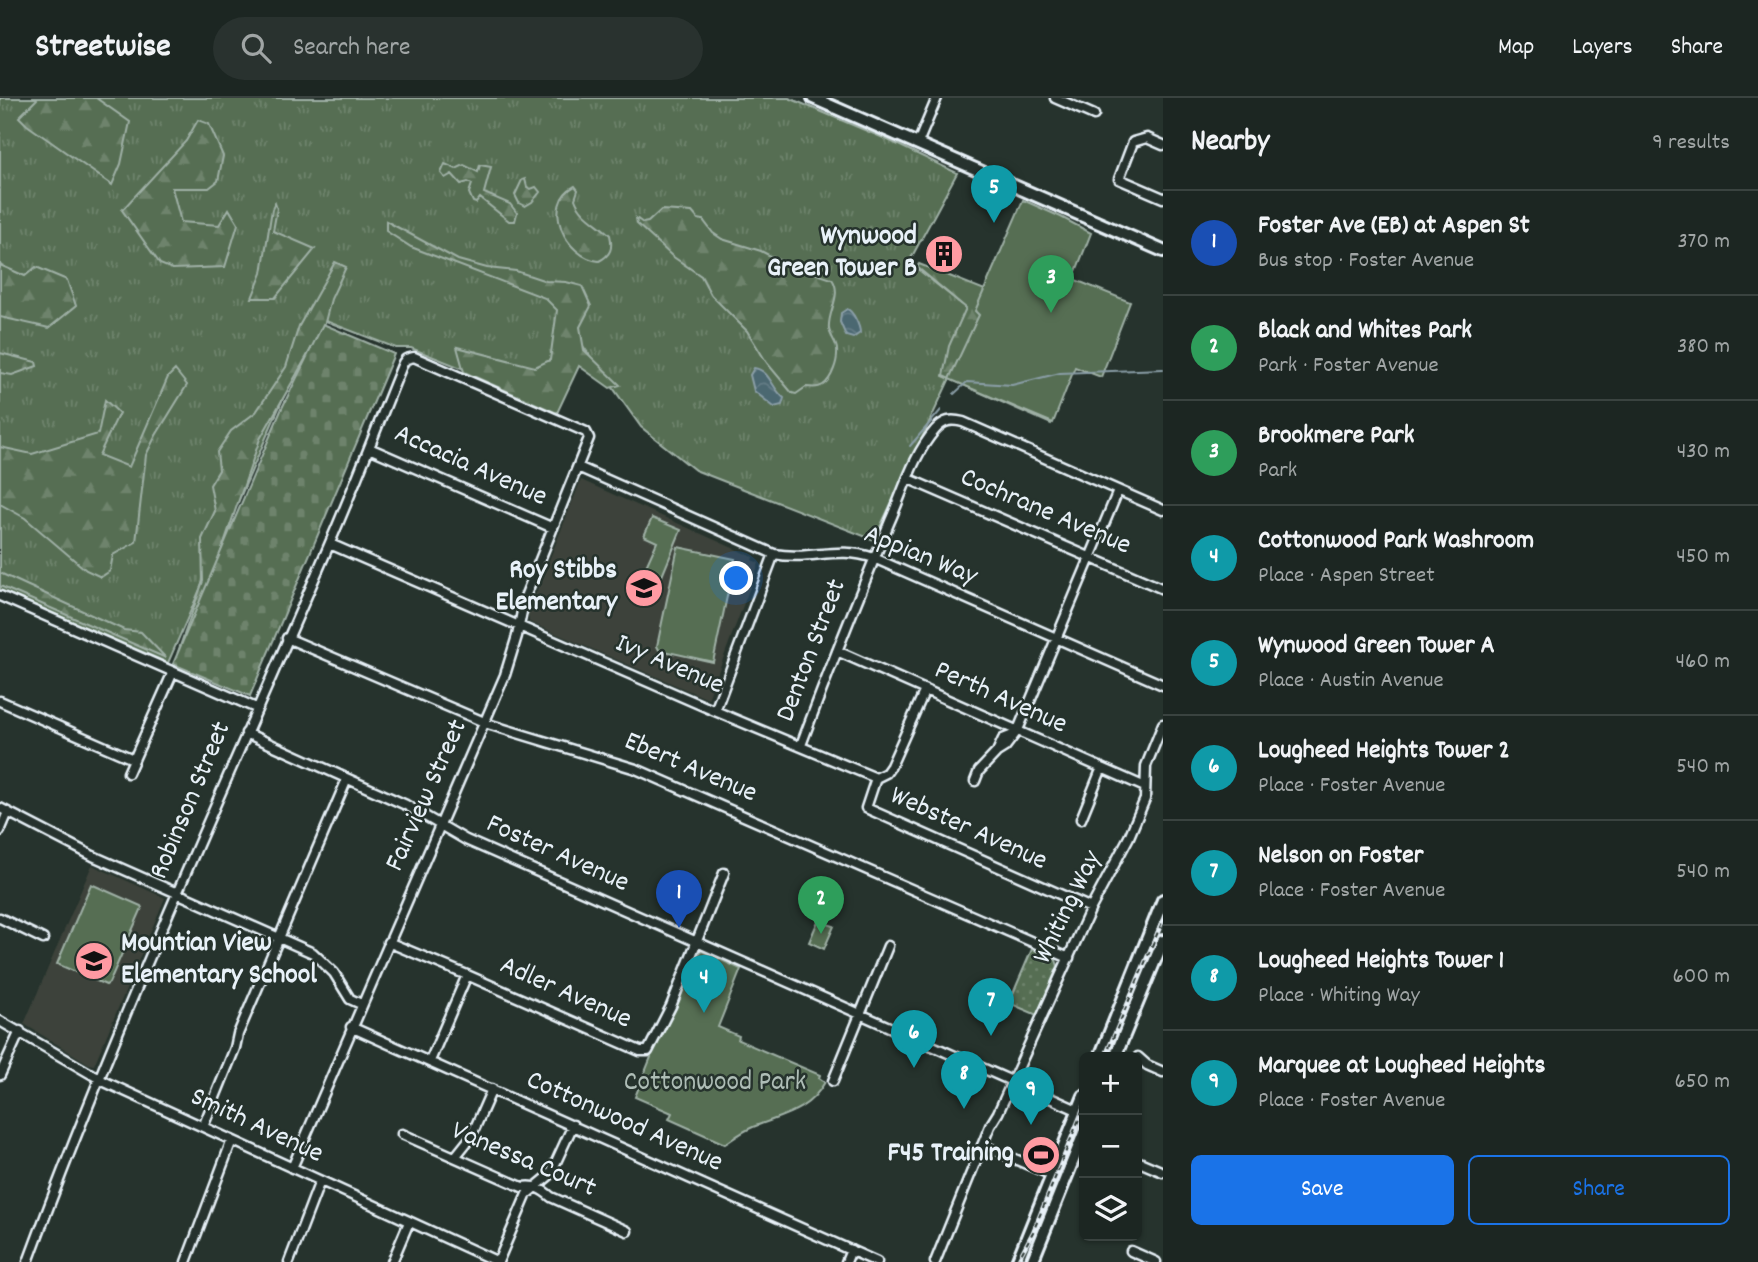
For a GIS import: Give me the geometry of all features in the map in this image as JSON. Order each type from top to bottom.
[{"type":"main road","points":[[813,98],[1163,251]]},
{"type":"main road","points":[[1102,1052],[1163,900]]},
{"type":"main road","points":[[1117,1052],[1163,940]]},
{"type":"main road","points":[[1017,1262],[1052,1175],[1081,1115]]},
{"type":"main road","points":[[1032,1262],[1079,1145]]},
{"type":"street","points":[[918,143],[937,98]]},
{"type":"street","points":[[1055,98],[1094,115]]},
{"type":"street","points":[[1163,145],[1147,138],[1133,142],[1119,179],[1163,198]]},
{"type":"street","name":"Fairview Street","points":[[292,1168],[485,723],[508,665],[525,597],[589,436],[586,432],[416,358],[405,361]]},
{"type":"street","name":"Robinson Street","points":[[28,1262],[98,1078],[330,544],[405,361]]},
{"type":"street","name":"Denton Street","points":[[801,746],[874,558],[927,442],[942,423],[949,420],[964,422],[1118,491]]},
{"type":"street","name":"Accacia Avenue","points":[[369,448],[553,528]]},
{"type":"street","name":"Appian Way","points":[[578,467],[774,554],[798,556],[846,551],[874,558],[1163,685]]},
{"type":"street","name":"Cochrane Avenue","points":[[909,479],[1163,589]]},
{"type":"street","points":[[975,781],[979,771],[997,752],[1003,739],[1015,733],[1118,491],[1163,510]]},
{"type":"street","name":"Ivy Avenue","points":[[330,544],[876,778]]},
{"type":"street","points":[[715,711],[774,554]]},
{"type":"street","points":[[0,596],[257,708]]},
{"type":"street","name":"Ebert Avenue","points":[[287,638],[485,723],[643,772],[1069,958]]},
{"type":"street","name":"Perth Avenue","points":[[837,651],[1015,733],[1145,788]]},
{"type":"street","points":[[128,773],[173,672]]},
{"type":"street","points":[[876,778],[886,774],[891,766],[925,690]]},
{"type":"street","points":[[0,701],[134,759]]},
{"type":"street","name":"Whiting Way","points":[[934,1262],[982,1144],[1091,908],[1129,837],[1144,799],[1146,766],[1163,724]]},
{"type":"street","name":"Foster Avenue","points":[[246,733],[406,805],[477,845],[1079,1111]]},
{"type":"street","points":[[1081,819],[1101,770]]},
{"type":"street","name":"Webster Avenue","points":[[876,778],[866,808],[1091,908]]},
{"type":"street","points":[[203,1127],[239,1034],[347,779]]},
{"type":"street","points":[[0,831],[4,810],[93,856],[313,953],[334,973],[347,995],[361,1004]]},
{"type":"street","points":[[697,942],[724,873]]},
{"type":"street","points":[[0,918],[43,939]]},
{"type":"street","name":"Adler Avenue","points":[[388,942],[645,1052],[650,1049],[671,1006],[697,942]]},
{"type":"street","points":[[833,1080],[888,946]]},
{"type":"street","name":"Adler Avenue","points":[[430,1061],[467,975]]},
{"type":"street","name":"Smith Avenue","points":[[0,1021],[98,1078],[498,1262]]},
{"type":"street","name":"Cottonwood Avenue","points":[[351,1027],[877,1262]]},
{"type":"street","points":[[0,1075],[20,1031]]},
{"type":"street","points":[[1142,1060],[1163,1072]]},
{"type":"street","points":[[456,1157],[471,1137],[492,1089]]},
{"type":"street","points":[[498,1262],[527,1194],[551,1172],[573,1125]]},
{"type":"street","name":"Vanessa Court","points":[[402,1134],[522,1187],[536,1187],[551,1197],[627,1231]]},
{"type":"street","points":[[187,1262],[232,1140]]},
{"type":"street","points":[[982,1144],[1052,1175]]},
{"type":"street","points":[[1142,1163],[1163,1172]]},
{"type":"street","points":[[289,1262],[320,1181]]},
{"type":"street","points":[[392,1262],[409,1222]]},
{"type":"street","points":[[846,1262],[850,1250]]},
{"type":"street","points":[[1131,1251],[1156,1262]]},
{"type":"shaded area","name":"Roy Stibbs Elementary","points":[[581,480],[753,557],[752,560],[759,563],[708,699],[529,622],[528,613]]},
{"type":"shaded area","name":"Mountian View Elementary School","points":[[92,865],[165,898],[94,1065],[24,1024]]},
{"type":"green space","points":[[0,98],[789,98],[886,139],[957,173],[909,262],[961,304],[980,314],[874,540],[695,470],[641,427],[583,346],[542,400],[411,348],[396,348],[318,318],[168,663],[0,590]]},
{"type":"green space","points":[[38,98],[96,98],[130,122],[121,164],[112,185],[19,117]]},
{"type":"green space","points":[[198,120],[209,124],[223,156],[218,181],[209,188],[172,188],[181,222],[219,225],[229,209],[238,224],[225,267],[172,269],[160,264],[122,210],[186,141]]},
{"type":"green space","points":[[445,164],[456,169],[464,165],[478,172],[480,165],[491,167],[484,193],[510,204],[517,213],[515,221],[509,221],[480,198],[476,203],[473,202],[469,193],[472,184],[461,184],[452,174],[445,178],[441,173]]},
{"type":"green space","points":[[525,179],[527,187],[536,187],[540,192],[525,206],[519,203],[515,195]]},
{"type":"green space","points":[[575,186],[578,190],[575,199],[581,210],[610,235],[610,251],[599,261],[576,251],[562,229],[559,205],[565,194]]},
{"type":"green space","points":[[1023,200],[1091,233],[1073,279],[1130,302],[1101,377],[1075,367],[1053,423],[949,379],[979,315],[975,311]]},
{"type":"green space","points":[[275,203],[277,209],[273,231],[315,249],[275,298],[252,298],[262,273]]},
{"type":"green space","points":[[661,210],[692,212],[722,239],[832,279],[836,291],[829,329],[837,354],[834,369],[823,385],[806,387],[796,394],[792,393],[767,363],[747,331],[711,295],[701,276],[672,256],[637,224],[636,218],[643,223],[648,222]]},
{"type":"green space","points":[[386,221],[458,260],[487,268],[516,271],[546,281],[582,286],[591,306],[580,327],[584,350],[620,385],[610,388],[579,366],[557,413],[464,372],[457,347],[535,367],[550,360],[557,310],[545,298],[411,247],[386,231]]},
{"type":"green space","points":[[335,262],[346,267],[331,299],[324,326],[260,439],[187,650],[178,652],[203,581],[202,539],[215,511],[210,485],[219,470],[217,452],[231,431],[256,412],[286,367],[299,326]]},
{"type":"green space","points":[[919,264],[985,290],[1072,371],[1051,424],[943,376],[949,346],[966,308],[917,267]]},
{"type":"green space","points":[[0,265],[25,276],[36,267],[67,280],[76,306],[49,328],[0,317]]},
{"type":"green space","points":[[323,324],[394,354],[250,696],[173,664],[282,408]]},
{"type":"green space","points":[[0,353],[36,362],[37,366],[12,375],[0,373]]},
{"type":"green space","points":[[175,370],[187,385],[146,455],[136,542],[113,555],[110,571],[101,577],[86,570],[25,518],[0,504],[0,447],[32,454],[98,434],[105,400],[119,413],[99,455],[129,467],[168,377]]},
{"type":"green space","points":[[652,518],[681,530],[660,581],[643,573],[657,542],[644,536]]},
{"type":"green space","points":[[678,547],[735,559],[713,662],[659,650],[657,646]]},
{"type":"green space","points":[[0,573],[124,630],[141,632],[166,658],[0,586]]},
{"type":"green space","points":[[91,884],[142,908],[106,985],[57,964]]},
{"type":"green space","points":[[818,921],[834,926],[824,949],[809,942]]},
{"type":"green space","points":[[1032,949],[1056,960],[1058,966],[1037,1015],[1009,1003]]},
{"type":"green space","name":"Cottonwood Park","points":[[702,951],[741,969],[718,1027],[739,1036],[738,1040],[820,1075],[819,1078],[825,1082],[803,1106],[749,1129],[725,1144],[669,1119],[672,1113],[635,1097],[650,1054],[675,1010],[697,955]]},
{"type":"water","points":[[847,309],[854,316],[860,330],[853,338],[846,336],[840,322],[841,313]]},
{"type":"water","points":[[754,368],[764,372],[784,398],[782,405],[774,407],[754,391],[750,375]]},
{"type":"waterway","points":[[954,394],[967,382],[1012,385],[1060,373],[1163,369]]},
{"type":"waterway","points":[[910,446],[941,410]]},
{"type":"railway","points":[[1107,1052],[1163,920]]},
{"type":"railway","points":[[1017,1262],[1033,1232],[1081,1115]]},
{"type":"place","name":"Wynwood Green Tower A","points":[[994,223]]},
{"type":"place","name":"Wynwood Green Tower B","points":[[944,254]]},
{"type":"place","name":"Brookmere Park","points":[[1051,313]]},
{"type":"place","name":"Roy Stibbs Elementary","points":[[644,588]]},
{"type":"place","name":"Foster Ave (EB) at Aspen St","points":[[679,928]]},
{"type":"place","name":"Black and Whites Park","points":[[821,934]]},
{"type":"place","name":"Mountian View Elementary School","points":[[94,961]]},
{"type":"place","name":"Cottonwood Park Washroom","points":[[704,1013]]},
{"type":"place","name":"Nelson on Foster","points":[[991,1036]]},
{"type":"place","name":"Lougheed Heights Tower 2","points":[[914,1068]]},
{"type":"place","name":"Lougheed Heights Tower 1","points":[[964,1109]]},
{"type":"place","name":"Marquee at Lougheed Heights","points":[[1031,1125]]},
{"type":"place","name":"F45 Training","points":[[1041,1155]]}]
